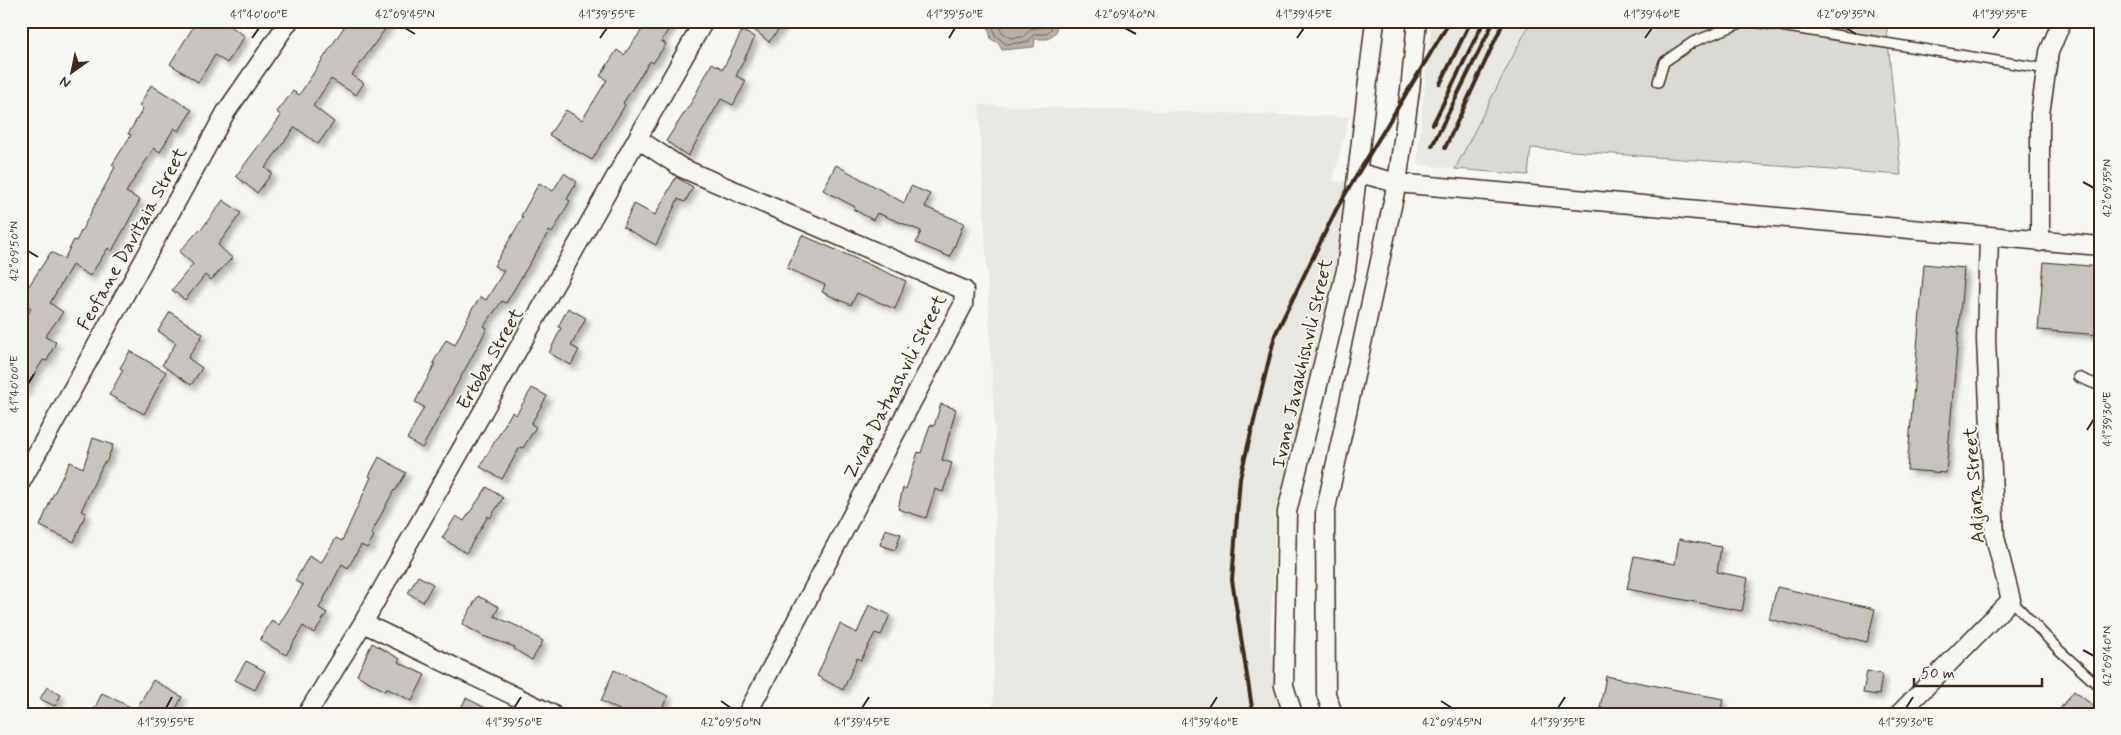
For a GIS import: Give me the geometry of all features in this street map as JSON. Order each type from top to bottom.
[{"type":"street","name":"Feofane Davitaia Street","points":[[21,482],[226,112],[289,21]]},
{"type":"street","name":"Ertoba Street","points":[[307,714],[363,623],[704,21]]},
{"type":"street","name":"Ivane Javakhishvili Street","points":[[1293,714],[1284,686],[1287,512],[1346,270],[1359,173],[1375,21]]},
{"type":"street","points":[[1333,714],[1326,694],[1325,513],[1397,183],[1410,90],[1417,21]]},
{"type":"street","points":[[2040,242],[2040,114],[2049,52],[2062,21]]},
{"type":"street","name":"Zviad Datuashvili Street","points":[[638,139],[682,168],[964,290],[963,305],[747,714]]},
{"type":"street","points":[[1359,173],[1397,183],[2100,246]]},
{"type":"street","name":"Adjara Street","points":[[1989,236],[1986,340],[1995,537],[2011,600]]},
{"type":"street","points":[[1899,714],[2011,600]]},
{"type":"street","points":[[363,623],[552,714]]},
{"type":"lane","points":[[1658,82],[1664,62],[1693,42],[1747,21],[2047,69]]},
{"type":"lane","points":[[2078,377],[2100,386]]},
{"type":"lane","points":[[2011,600],[2059,650],[2100,687]]},
{"type":"shaded area","points":[[1431,21],[1531,21],[1455,169],[1417,164]]},
{"type":"shaded area","points":[[1531,21],[1886,21],[1901,175],[1531,148],[1528,175],[1455,169]]},
{"type":"shaded area","points":[[979,105],[1349,117],[1333,181],[1355,182],[1276,514],[1270,641],[1283,714],[993,714],[996,460]]},
{"type":"water","points":[[987,21],[1057,21],[1056,32],[1048,39],[1035,39],[1034,47],[1002,50],[998,43],[991,39]]},
{"type":"building","points":[[197,21],[222,21],[245,36],[227,63],[215,55],[198,82],[170,64]]},
{"type":"building","points":[[348,21],[391,21],[352,75],[364,83],[356,95],[331,79],[313,106],[334,122],[318,144],[295,127],[265,168],[272,173],[257,193],[236,176],[281,116],[277,112],[293,91],[299,95]]},
{"type":"building","points":[[648,21],[674,21],[661,41],[666,44],[653,63],[650,61],[623,103],[625,105],[592,160],[549,135],[566,110],[582,120],[607,80],[600,76],[617,50],[624,55]]},
{"type":"building","points":[[744,21],[785,21],[769,42]]},
{"type":"building","points":[[742,31],[755,37],[736,76],[746,81],[733,105],[721,99],[688,156],[666,141],[691,103],[712,63],[723,69]]},
{"type":"building","points":[[151,85],[192,110],[179,131],[174,128],[160,152],[154,148],[126,192],[140,200],[112,251],[108,248],[90,276],[72,265],[50,303],[63,312],[45,337],[56,342],[47,361],[43,360],[21,396],[21,329],[31,308],[21,301],[21,298],[51,252],[64,259],[74,240],[76,241],[115,167],[112,165],[131,135],[128,134],[143,109],[139,106]]},
{"type":"building","points":[[836,165],[904,203],[911,186],[930,194],[925,207],[964,223],[950,257],[916,243],[921,231],[877,213],[873,220],[853,209],[855,207],[823,190]]},
{"type":"building","points":[[564,173],[577,182],[567,199],[570,201],[552,233],[549,231],[506,303],[502,301],[484,326],[487,328],[481,340],[422,448],[407,439],[424,407],[415,402],[435,364],[433,363],[446,340],[455,345],[472,309],[481,297],[486,300],[504,271],[494,266],[523,217],[521,216],[539,183],[553,191]]},
{"type":"building","points":[[676,177],[693,187],[685,202],[678,199],[656,245],[623,227],[634,204],[655,215]]},
{"type":"building","points":[[223,200],[241,213],[218,245],[232,258],[211,280],[205,275],[185,300],[172,290],[193,264],[179,252],[201,230]]},
{"type":"building","points":[[802,235],[906,281],[895,309],[857,293],[851,305],[822,292],[825,285],[787,268]]},
{"type":"building","points":[[2044,262],[2100,267],[2100,335],[2038,330]]},
{"type":"building","points":[[1924,264],[1964,268],[1946,473],[1907,470]]},
{"type":"building","points":[[568,308],[586,318],[571,346],[579,350],[571,365],[549,353],[561,328],[558,327]]},
{"type":"building","points":[[170,312],[203,334],[188,358],[202,368],[191,385],[162,365],[176,343],[158,331]]},
{"type":"building","points":[[130,351],[166,372],[144,414],[109,395],[123,370],[120,368]]},
{"type":"building","points":[[532,388],[547,396],[531,424],[536,427],[523,448],[520,447],[502,479],[480,467],[512,412],[516,415]]},
{"type":"building","points":[[941,404],[956,409],[942,460],[952,463],[943,492],[935,489],[926,518],[898,509],[903,488],[906,489],[918,452],[921,453],[930,425],[934,426]]},
{"type":"building","points":[[93,438],[113,445],[106,463],[104,462],[81,511],[86,513],[74,542],[40,526],[70,462],[83,468]]},
{"type":"building","points":[[379,457],[406,473],[394,490],[371,534],[374,536],[367,548],[361,545],[348,568],[342,564],[319,608],[327,613],[314,633],[303,626],[286,655],[260,640],[272,620],[279,625],[303,585],[295,581],[309,556],[321,563],[336,538],[342,541]]},
{"type":"building","points":[[487,487],[503,498],[490,518],[488,516],[466,553],[442,538],[456,516],[464,521]]},
{"type":"building","points":[[885,529],[901,534],[895,550],[880,545]]},
{"type":"building","points":[[1679,539],[1721,547],[1717,572],[1748,578],[1742,611],[1627,589],[1634,556],[1675,564]]},
{"type":"building","points":[[418,576],[433,584],[423,602],[408,593]]},
{"type":"building","points":[[1777,587],[1875,609],[1867,642],[1769,619]]},
{"type":"building","points":[[478,596],[499,607],[494,616],[519,627],[543,641],[532,660],[514,649],[515,647],[483,636],[462,624]]},
{"type":"building","points":[[869,605],[890,615],[881,635],[875,633],[861,660],[857,658],[843,690],[817,676],[840,624],[857,633]]},
{"type":"building","points":[[372,643],[400,659],[398,662],[425,675],[412,701],[386,688],[385,691],[357,675]]},
{"type":"building","points":[[246,661],[265,671],[255,690],[235,680]]},
{"type":"building","points":[[614,670],[668,696],[659,714],[627,714],[601,701]]},
{"type":"building","points":[[1867,671],[1882,674],[1879,695],[1863,693]]},
{"type":"building","points":[[1606,676],[1723,699],[1720,714],[1629,714],[1600,708]]},
{"type":"building","points":[[153,680],[182,697],[173,714],[92,714],[102,693],[136,710]]},
{"type":"building","points":[[47,687],[61,695],[55,706],[40,699]]},
{"type":"building","points":[[2074,691],[2100,711],[2100,714],[2056,714]]},
{"type":"building","points":[[466,698],[497,714],[458,714]]},
{"type":"railway","points":[[1253,714],[1232,580],[1240,478],[1275,335],[1337,208],[1450,21]]},
{"type":"railway","points":[[1440,84],[1471,21]]},
{"type":"railway","points":[[1433,124],[1484,21]]},
{"type":"railway","points":[[1432,146],[1494,21]]},
{"type":"railway","points":[[1445,148],[1504,21]]}]
